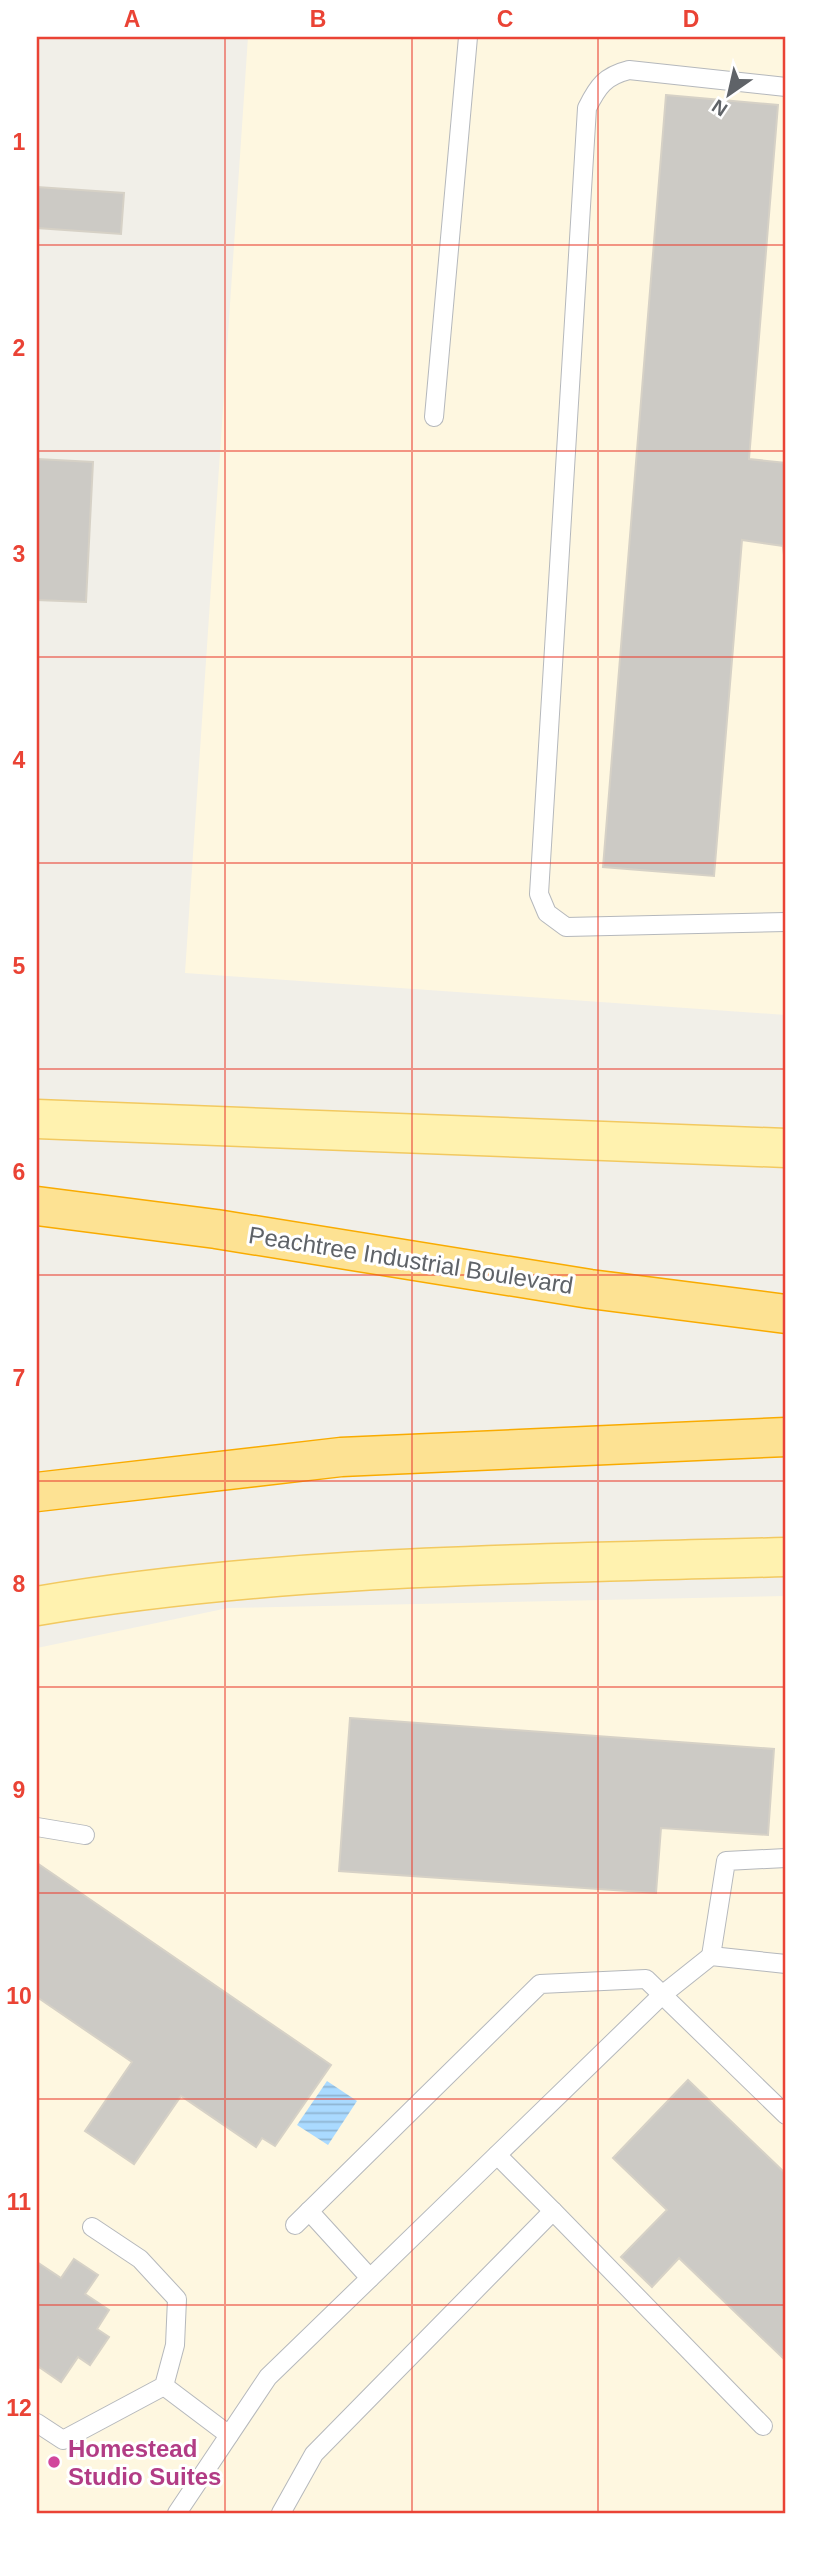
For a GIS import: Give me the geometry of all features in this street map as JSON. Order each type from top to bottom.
[{"type":"highway","name":"Peachtree Industrial Boulevard","points":[[37,1206],[216,1229],[590,1289],[786,1314]]},
{"type":"highway","points":[[38,1492],[341,1457],[786,1437]]},
{"type":"main road","points":[[37,1119],[786,1148]]},
{"type":"main road","points":[[37,1606],[126,1592],[361,1569],[786,1557]]},
{"type":"lane","points":[[434,417],[468,37]]},
{"type":"lane","points":[[786,88],[629,70],[610,75],[597,88],[587,108],[539,894],[547,913],[566,927],[786,922]]},
{"type":"lane","points":[[37,1827],[85,1835]]},
{"type":"lane","points":[[184,2511],[268,2376],[662,1994],[711,1956],[726,1861],[786,1858]]},
{"type":"lane","points":[[711,1956],[786,1964]]},
{"type":"lane","points":[[295,2225],[540,1984],[646,1979],[786,2115]]},
{"type":"lane","points":[[497,2155],[763,2426]]},
{"type":"lane","points":[[309,2211],[370,2278]]},
{"type":"lane","points":[[281,2513],[314,2454],[553,2211]]},
{"type":"lane","points":[[37,2423],[62,2440],[163,2386],[175,2344],[177,2299],[140,2259],[92,2227]]},
{"type":"lane","points":[[163,2386],[229,2435]]},
{"type":"shaded area","points":[[248,37],[786,37],[786,1015],[185,973]]},
{"type":"shaded area","points":[[786,1596],[786,2513],[37,2513],[37,1648],[228,1608]]},
{"type":"water","points":[[327,2081],[357,2101],[328,2145],[297,2125]]},
{"type":"building","points":[[666,95],[778,105],[749,459],[786,463],[786,573],[783,546],[742,540],[714,876],[603,867]]},
{"type":"building","points":[[37,187],[124,193],[121,234],[37,228]]},
{"type":"building","points":[[37,459],[93,462],[86,602],[37,600]]},
{"type":"building","points":[[350,1718],[774,1749],[768,1835],[661,1828],[656,1893],[339,1871]]},
{"type":"building","points":[[37,1863],[331,2065],[275,2146],[262,2138],[256,2147],[181,2096],[134,2164],[85,2131],[132,2062],[37,1997]]},
{"type":"building","points":[[688,2080],[786,2174],[786,2361],[679,2258],[652,2287],[621,2257],[667,2210],[613,2158]]},
{"type":"building","points":[[74,2259],[98,2275],[85,2294],[109,2310],[97,2329],[109,2337],[90,2365],[78,2357],[61,2382],[39,2367],[37,2371],[37,2262],[61,2278]]},
{"type":"place","name":"Homestead Studio Suites","points":[[54,2462]]}]
